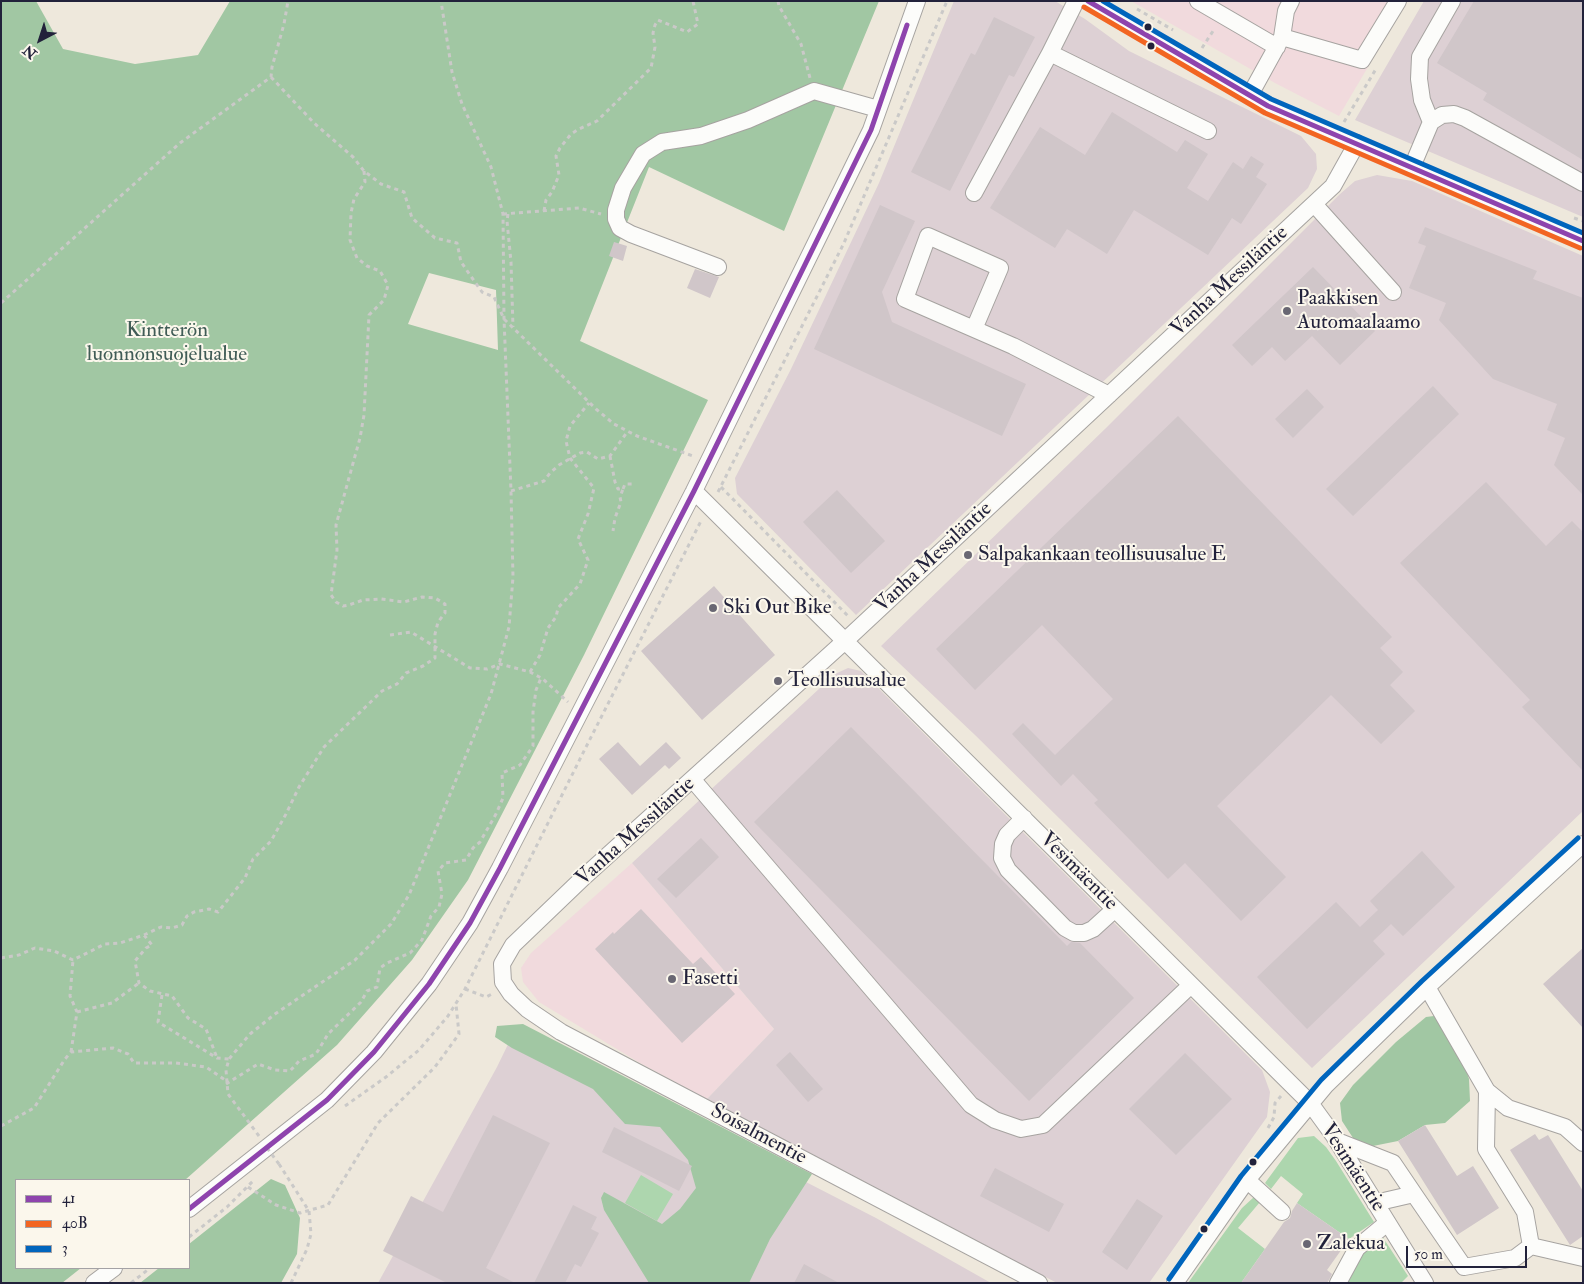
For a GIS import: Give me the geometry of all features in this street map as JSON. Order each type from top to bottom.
[{"type":"street","points":[[907,25],[910,1]]},
{"type":"street","points":[[190,1208],[327,1100],[374,1052],[429,984],[474,915],[694,491],[871,130],[917,1]]},
{"type":"street","points":[[974,193],[1076,1]]},
{"type":"street","points":[[1088,1],[1268,106],[1412,167],[1579,228]]},
{"type":"street","points":[[1198,1],[1279,42],[1362,60],[1398,1]]},
{"type":"street","points":[[1250,95],[1279,42],[1286,11],[1292,1]]},
{"type":"street","points":[[1431,122],[1422,100],[1419,79],[1420,56],[1452,1]]},
{"type":"street","points":[[1050,53],[1208,131]]},
{"type":"street","points":[[718,267],[631,234],[620,228],[616,219],[616,210],[623,188],[644,154],[662,142],[701,136],[717,131],[781,107],[814,91],[878,109]]},
{"type":"street","points":[[1412,167],[1431,122],[1442,115],[1454,114],[1465,118],[1583,183]]},
{"type":"street","name":"Vanha Messiläntie","points":[[507,988],[503,982],[502,964],[512,945],[585,876],[846,640],[1333,186],[1357,143]]},
{"type":"street","points":[[1314,204],[1392,292]]},
{"type":"street","points":[[974,329],[1000,268],[928,236],[905,299],[1013,346],[1109,395]]},
{"type":"street","name":"Vesimäentie","points":[[694,491],[1310,1103],[1337,1141],[1425,1283]]},
{"type":"street","points":[[693,780],[971,1106],[995,1120],[1021,1129],[1043,1125],[1191,985]]},
{"type":"street","points":[[1024,818],[1007,834],[1003,844],[1002,858],[1008,870],[1065,928],[1074,933],[1084,933],[1093,929],[1115,909]]},
{"type":"street","points":[[1175,1283],[1247,1180],[1310,1103],[1341,1069],[1583,844]]},
{"type":"street","points":[[1427,987],[1486,1091],[1508,1108],[1565,1126],[1583,1143]]},
{"type":"street","name":"Soisalmentie","points":[[507,988],[527,1009],[561,1032],[1040,1283]]},
{"type":"street","points":[[1486,1091],[1486,1149],[1525,1212],[1531,1246]]},
{"type":"street","points":[[1337,1141],[1393,1163],[1464,1267],[1515,1258],[1531,1246],[1583,1258]]},
{"type":"street","points":[[1247,1180],[1282,1212]]},
{"type":"street","points":[[1375,1204],[1414,1194]]},
{"type":"street","points":[[1338,1283],[1357,1248],[1387,1223]]},
{"type":"street","points":[[94,1283],[113,1269]]},
{"type":"path","points":[[288,1],[271,77],[314,123],[349,153],[364,171],[381,184],[404,192],[412,218],[435,238],[457,243],[461,262],[482,292],[494,296],[504,319],[590,403],[614,424],[707,462]]},
{"type":"path","points":[[256,1133],[228,1094],[226,1070],[229,1059],[250,1034],[275,1014],[355,960],[391,924],[409,895],[491,694],[509,626],[513,577],[504,319],[503,214],[491,167],[459,96],[452,72],[441,1]]},
{"type":"path","points":[[544,211],[546,200],[552,192],[559,175],[556,156],[560,148],[572,134],[596,121],[651,68],[655,47],[653,33],[658,20],[686,32],[698,24],[693,1]]},
{"type":"path","points":[[778,1],[801,44],[814,91]]},
{"type":"path","points":[[1130,5],[1178,33]]},
{"type":"path","points":[[1194,43],[1209,53]]},
{"type":"path","points":[[1,303],[180,143],[271,77]]},
{"type":"path","points":[[1335,118],[1352,126]]},
{"type":"path","points":[[73,960],[105,944],[120,943],[144,936],[161,927],[172,928],[182,925],[187,916],[194,912],[209,909],[218,912],[245,878],[253,859],[271,840],[324,747],[382,691],[397,684],[406,673],[423,666],[435,658],[435,634],[438,622],[445,613],[445,604],[435,598],[422,597],[404,602],[381,599],[364,600],[349,606],[343,606],[336,602],[331,595],[337,550],[336,525],[360,438],[364,415],[369,316],[384,300],[388,286],[380,272],[367,266],[357,258],[350,240],[351,213],[354,199],[365,182],[364,171]]},
{"type":"path","points":[[503,214],[523,214],[579,208],[599,214],[607,214],[616,210]]},
{"type":"path","points":[[508,214],[513,328]]},
{"type":"path","points":[[530,672],[540,655],[548,628],[556,617],[558,608],[580,584],[588,560],[578,539],[588,514],[594,488],[570,458],[566,441],[570,426],[590,403]]},
{"type":"path","points":[[511,491],[523,489],[533,483],[544,481],[550,473],[580,453],[587,452],[598,459],[610,456],[628,431]]},
{"type":"path","points":[[610,456],[615,482],[618,489],[623,489]]},
{"type":"path","points":[[613,531],[615,518],[621,502],[620,496],[625,484],[633,484]]},
{"type":"path","points":[[721,487],[859,627]]},
{"type":"path","points":[[390,635],[411,632],[470,668],[487,668],[500,664],[530,672],[541,678],[569,702],[582,710]]},
{"type":"path","points":[[226,1082],[258,1064],[275,1070],[290,1071],[299,1061],[316,1054],[328,1034],[362,1002],[368,991],[378,987],[380,968],[410,953],[422,940],[431,916],[439,907],[442,894],[438,871],[445,863],[466,860],[471,851],[480,842],[503,798],[502,773],[520,765],[533,746],[533,712],[536,690],[541,678]]},
{"type":"path","points":[[144,936],[152,945],[146,948],[135,961],[140,982],[150,992],[172,996],[188,1018],[206,1028],[217,1058]]},
{"type":"path","points":[[1,958],[35,948],[54,951],[73,960]]},
{"type":"path","points":[[1,1126],[34,1108],[71,1052],[77,1012],[70,996],[73,960]]},
{"type":"path","points":[[77,1012],[112,1002],[140,982]]},
{"type":"path","points":[[465,989],[486,997],[507,988]]},
{"type":"path","points":[[162,995],[158,1022],[217,1058],[229,1059]]},
{"type":"path","points":[[248,1187],[283,1208],[300,1214],[328,1205],[378,1123],[435,1067],[459,1034],[456,1003]]},
{"type":"path","points":[[71,1052],[113,1048],[128,1054],[134,1063],[176,1063],[206,1067],[226,1082]]},
{"type":"path","points":[[267,1148],[280,1164],[308,1211],[310,1237],[307,1249],[291,1283]]},
{"type":"path","points":[[131,1283],[149,1269]]},
{"type":"shaded area","points":[[954,1],[1055,1],[1085,19],[1129,51],[1301,136],[1316,154],[1317,169],[1308,188],[856,615],[737,494],[735,478],[791,369],[879,183]]},
{"type":"shaded area","points":[[1131,1],[1407,1],[1339,116],[1275,83]]},
{"type":"shaded area","points":[[1424,1],[1583,1],[1583,217],[1355,120]]},
{"type":"shaded area","points":[[1377,175],[1412,181],[1583,256],[1583,811],[1312,1068],[975,735],[881,646],[1106,428],[1340,194],[1355,181]]},
{"type":"shaded area","points":[[848,668],[861,671],[1262,1070],[1270,1092],[1267,1117],[1149,1283],[1057,1283],[707,1099],[774,1029],[632,863],[835,674]]},
{"type":"shaded area","points":[[632,863],[774,1029],[707,1099],[640,1063],[539,1002],[523,982],[521,968],[531,953]]},
{"type":"shaded area","points":[[514,1032],[876,1218],[991,1283],[378,1283],[497,1067]]},
{"type":"green space","name":"Kintterön luonnonsuojelualue","points":[[1,1],[36,1],[63,49],[135,64],[198,55],[230,1],[879,1],[784,231],[649,167],[580,341],[708,400],[584,655],[468,880],[412,960],[337,1045],[186,1179],[15,1179],[15,1269],[80,1269],[62,1283],[1,1283]],"holes":[[[429,273],[496,290],[498,350],[408,324]]]},
{"type":"green space","points":[[1434,1016],[1459,1049],[1469,1079],[1470,1101],[1445,1123],[1425,1125],[1398,1141],[1373,1146],[1355,1141],[1342,1121],[1340,1103],[1353,1085],[1396,1042],[1426,1017]]},
{"type":"green space","points":[[523,1024],[812,1174],[770,1239],[749,1283],[649,1283],[604,1210],[601,1198],[604,1192],[662,1224],[680,1209],[696,1188],[688,1160],[660,1127],[625,1124],[593,1089],[512,1048],[495,1037],[497,1026]]},
{"type":"green space","points":[[1314,1136],[1326,1147],[1336,1161],[1374,1222],[1349,1239],[1297,1203],[1303,1194],[1281,1176],[1271,1189],[1265,1183],[1298,1138]]},
{"type":"green space","points":[[641,1175],[673,1194],[657,1221],[625,1203]]},
{"type":"green space","points":[[271,1179],[285,1185],[300,1218],[297,1254],[281,1283],[140,1283],[158,1269],[190,1269],[190,1243]]},
{"type":"green space","points":[[1254,1197],[1260,1202],[1238,1228],[1265,1249],[1241,1283],[1188,1283],[1242,1208]]},
{"type":"green space","points":[[1382,1236],[1408,1276],[1401,1283],[1348,1283],[1364,1250]]},
{"type":"building","points":[[1474,1],[1583,1],[1583,160],[1483,100],[1487,93],[1437,63]]},
{"type":"building","points":[[994,17],[1035,37],[1014,77],[1009,75],[950,191],[911,172],[971,53],[975,55]]},
{"type":"building","points":[[1112,112],[1177,152],[1185,140],[1208,154],[1187,188],[1208,201],[1233,162],[1243,169],[1251,156],[1264,164],[1256,177],[1267,184],[1241,224],[1232,218],[1208,255],[1134,210],[1107,254],[1067,229],[1055,248],[990,208],[1040,127],[1085,155]]},
{"type":"building","points":[[880,205],[915,221],[882,292],[892,322],[1026,384],[1002,436],[814,349]]},
{"type":"building","points":[[1425,227],[1537,271],[1533,279],[1583,298],[1583,495],[1554,465],[1565,438],[1547,430],[1557,404],[1493,379],[1439,320],[1446,303],[1409,288],[1426,246],[1418,243]]},
{"type":"building","points":[[614,242],[627,246],[623,261],[609,256]]},
{"type":"building","points":[[1313,267],[1375,331],[1340,365],[1312,336],[1285,361],[1272,347],[1252,366],[1232,345]]},
{"type":"building","points":[[695,269],[719,277],[710,298],[687,288]]},
{"type":"building","points":[[1433,386],[1459,414],[1353,516],[1326,489]]},
{"type":"building","points":[[1307,389],[1324,407],[1293,438],[1275,419]]},
{"type":"building","points":[[1178,416],[1392,637],[1380,648],[1403,672],[1390,685],[1415,711],[1381,744],[1331,695],[1217,806],[1286,877],[1241,921],[1185,863],[1168,879],[1094,803],[1098,800],[1073,774],[1061,786],[1012,734],[1023,723],[1055,755],[1113,699],[1042,625],[975,690],[936,649]]},
{"type":"building","points":[[1486,482],[1546,546],[1572,521],[1583,532],[1583,771],[1522,707],[1530,700],[1400,563]]},
{"type":"building","points":[[837,490],[885,541],[851,573],[803,522]]},
{"type":"building","points":[[714,586],[775,655],[702,720],[641,651]]},
{"type":"building","points":[[851,727],[1067,946],[1071,942],[1080,943],[1134,998],[1029,1101],[754,822]]},
{"type":"building","points":[[618,742],[640,766],[666,742],[681,758],[669,769],[665,765],[632,795],[599,759]]},
{"type":"building","points":[[701,838],[719,857],[676,898],[657,879]]},
{"type":"building","points":[[1422,851],[1455,887],[1403,936],[1391,924],[1373,941],[1385,954],[1307,1029],[1257,977],[1336,902],[1360,927],[1378,910],[1370,901]]},
{"type":"building","name":"Fasetti","points":[[641,909],[693,964],[701,957],[735,994],[682,1043],[595,949]]},
{"type":"building","points":[[1583,948],[1583,1028],[1543,984]]},
{"type":"building","points":[[790,1052],[823,1089],[808,1102],[776,1065]]},
{"type":"building","points":[[1185,1053],[1232,1099],[1176,1155],[1129,1109]]},
{"type":"building","points":[[493,1115],[550,1143],[486,1268],[515,1283],[447,1283],[383,1251],[411,1196],[443,1212]]},
{"type":"building","points":[[1425,1125],[1457,1176],[1473,1166],[1499,1208],[1457,1235],[1398,1141]]},
{"type":"building","points":[[614,1127],[692,1166],[679,1191],[602,1152]]},
{"type":"building","points":[[1535,1134],[1539,1140],[1548,1135],[1583,1191],[1583,1236],[1570,1245],[1510,1150]]},
{"type":"building","points":[[995,1168],[1064,1204],[1049,1232],[980,1196]]},
{"type":"building","points":[[1137,1199],[1163,1216],[1127,1270],[1102,1252]]},
{"type":"building","name":"Zalekua","points":[[1297,1203],[1349,1239],[1327,1270],[1332,1274],[1327,1283],[1241,1283],[1284,1222],[1290,1218]]},
{"type":"building","points":[[573,1205],[597,1217],[591,1229],[599,1233],[581,1267],[575,1264],[565,1283],[534,1283]]},
{"type":"building","points":[[804,1264],[839,1283],[794,1283]]},
{"type":"transit line","name":"41","points":[[1088,1],[1268,106],[1583,241]]},
{"type":"transit line","name":"3","points":[[1103,1],[1271,99],[1583,233]]},
{"type":"transit line","name":"40B","points":[[1084,7],[1265,113],[1580,248]]},
{"type":"transit line","name":"41","points":[[190,1208],[327,1100],[374,1052],[429,984],[470,923],[694,491],[871,130],[907,25]]},
{"type":"transit line","name":"3","points":[[1169,1279],[1241,1176],[1321,1080],[1422,981],[1578,838]]},
{"type":"place","name":"Paakkisen Automaalaamo","points":[[1287,311]]},
{"type":"place","name":"Salpakankaan teollisuusalue E","points":[[968,555]]},
{"type":"place","name":"Ski Out Bike","points":[[713,608]]},
{"type":"place","name":"Teollisuusalue","points":[[778,681]]},
{"type":"place","name":"Fasetti","points":[[672,979]]},
{"type":"place","name":"Zalekua","points":[[1307,1244]]}]
